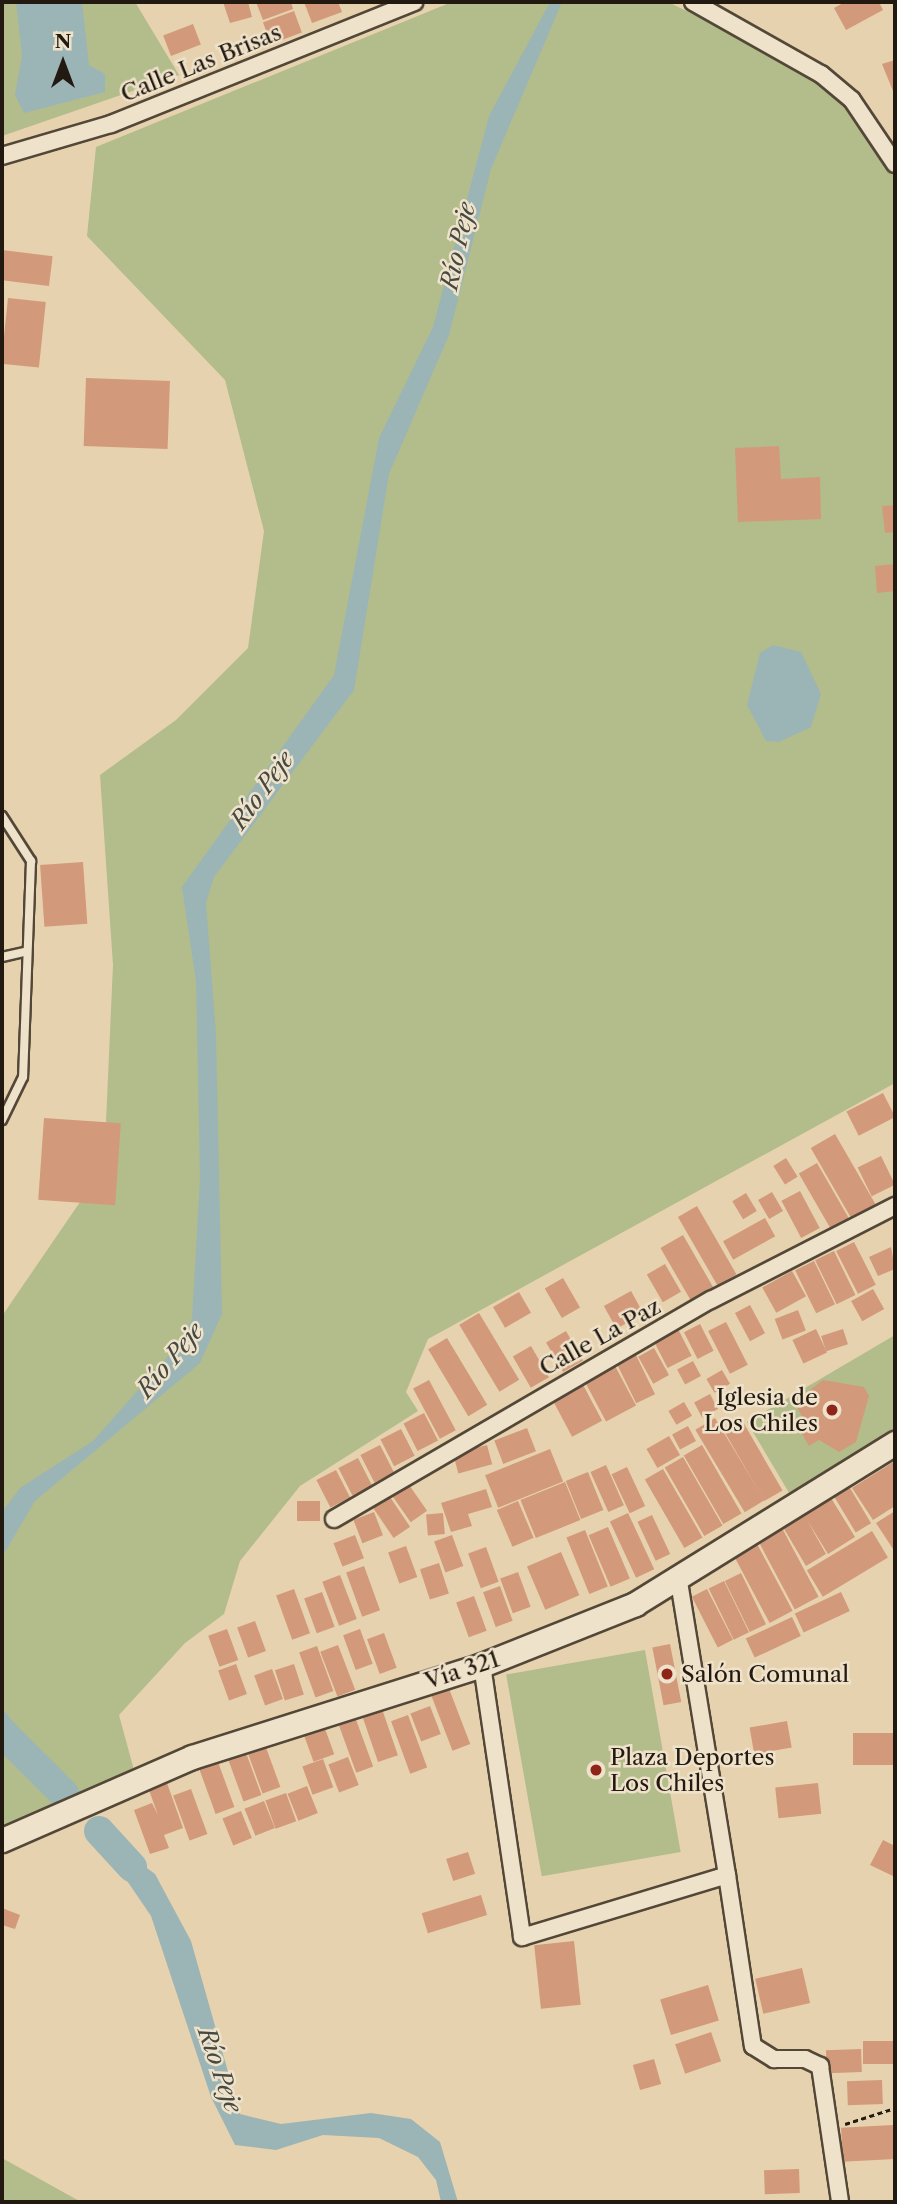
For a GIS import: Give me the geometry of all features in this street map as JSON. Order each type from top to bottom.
[{"type":"street","name":"Calle Las Brisas","points":[[2,156],[111,124],[414,2]]},
{"type":"street","points":[[693,2],[821,74],[852,100],[895,164]]},
{"type":"street","name":"Calle La Paz","points":[[334,1519],[699,1307],[895,1206]]},
{"type":"street","name":"Vía 321","points":[[2,1840],[192,1757],[482,1665],[679,1583],[895,1443]]},
{"type":"street","points":[[679,1583],[752,2046],[774,2059],[805,2059],[820,2066],[840,2202]]},
{"type":"street","points":[[482,1665],[522,1937],[727,1875]]},
{"type":"lane","points":[[2,816],[31,861],[23,952],[23,1077],[2,1120]]},
{"type":"lane","points":[[2,957],[23,952]]},
{"type":"path","points":[[831,2128],[895,2108]]},
{"type":"green space","points":[[2,2],[135,2],[179,75],[2,136]]},
{"type":"green space","points":[[452,2],[668,2],[828,80],[895,172],[895,1083],[428,1339],[406,1392],[418,1411],[300,1486],[240,1561],[224,1614],[185,1643],[119,1715],[135,1774],[2,1850],[2,1316],[104,1167],[113,965],[100,775],[176,720],[248,648],[264,531],[225,380],[87,236],[96,147]]},
{"type":"green space","points":[[895,1335],[895,1430],[791,1496],[747,1422]]},
{"type":"green space","name":"Plaza Deportes Los Chiles","points":[[645,1650],[681,1852],[542,1876],[506,1674]]},
{"type":"green space","points":[[2,2158],[81,2202],[2,2202]]},
{"type":"water","points":[[16,2],[82,2],[89,65],[105,74],[105,92],[24,113],[15,95],[22,55]]},
{"type":"water","points":[[550,2],[562,2],[491,169],[449,335],[389,474],[354,690],[214,877],[206,903],[216,1034],[222,1314],[200,1363],[35,1501],[2,1557],[2,1512],[20,1488],[93,1441],[177,1346],[192,1319],[200,1178],[196,981],[182,887],[334,675],[379,438],[433,327],[489,116]]},
{"type":"water","points":[[773,645],[801,652],[821,694],[811,727],[779,742],[766,741],[747,705],[760,653]]},
{"type":"water","points":[[2,1708],[48,1766],[56,1787],[35,1784],[2,1744]]},
{"type":"water","points":[[105,1837],[155,1874],[191,1941],[240,2114],[281,2124],[371,2113],[411,2119],[440,2142],[458,2202],[441,2202],[436,2180],[418,2157],[379,2138],[323,2135],[276,2150],[235,2145],[211,2097],[151,1916],[104,1847]]},
{"type":"building","points":[[223,2],[248,2],[252,17],[230,23]]},
{"type":"building","points":[[256,2],[291,2],[293,9],[263,20]]},
{"type":"building","points":[[304,2],[338,2],[342,12],[312,23]]},
{"type":"building","points":[[845,2],[879,2],[883,10],[846,30],[834,8]]},
{"type":"building","points":[[294,11],[302,33],[271,44],[263,22]]},
{"type":"building","points":[[193,24],[201,45],[171,56],[163,35]]},
{"type":"building","points":[[895,60],[895,96],[882,64]]},
{"type":"building","points":[[2,250],[53,256],[49,286],[2,280]]},
{"type":"building","points":[[8,298],[46,302],[39,368],[2,364]]},
{"type":"building","points":[[86,378],[170,381],[168,449],[84,446]]},
{"type":"building","points":[[779,446],[781,479],[820,477],[821,519],[738,522],[735,448]]},
{"type":"building","points":[[895,505],[895,532],[885,533],[882,506]]},
{"type":"building","points":[[895,564],[895,591],[877,593],[875,566]]},
{"type":"building","points":[[83,862],[87,924],[44,927],[40,865]]},
{"type":"building","points":[[883,1093],[895,1117],[859,1136],[846,1112]]},
{"type":"building","points":[[44,1118],[121,1123],[115,1205],[38,1200]]},
{"type":"building","points":[[835,1134],[875,1204],[851,1218],[811,1148]]},
{"type":"building","points":[[881,1156],[895,1185],[872,1196],[858,1167]]},
{"type":"building","points":[[786,1158],[798,1177],[785,1185],[773,1166]]},
{"type":"building","points":[[817,1163],[849,1218],[831,1229],[799,1174]]},
{"type":"building","points":[[800,1191],[820,1228],[801,1238],[781,1201]]},
{"type":"building","points":[[772,1192],[783,1211],[769,1219],[758,1200]]},
{"type":"building","points":[[746,1193],[757,1211],[743,1219],[732,1201]]},
{"type":"building","points":[[697,1206],[737,1274],[717,1285],[678,1217]]},
{"type":"building","points":[[765,1218],[775,1236],[733,1260],[723,1241]]},
{"type":"building","points":[[683,1235],[714,1288],[691,1301],[660,1248]]},
{"type":"building","points":[[854,1242],[876,1285],[858,1294],[836,1251]]},
{"type":"building","points":[[891,1247],[895,1269],[878,1276],[869,1257]]},
{"type":"building","points":[[834,1251],[855,1295],[837,1304],[815,1260]]},
{"type":"building","points":[[814,1261],[835,1304],[816,1313],[795,1270]]},
{"type":"building","points":[[665,1264],[681,1292],[663,1302],[647,1274]]},
{"type":"building","points":[[792,1271],[806,1296],[776,1313],[762,1287]]},
{"type":"building","points":[[563,1278],[580,1307],[562,1318],[545,1288]]},
{"type":"building","points":[[873,1289],[884,1309],[862,1321],[851,1301]]},
{"type":"building","points":[[631,1291],[644,1314],[616,1329],[604,1306]]},
{"type":"building","points":[[519,1292],[531,1313],[505,1328],[493,1307]]},
{"type":"building","points":[[750,1305],[765,1333],[750,1341],[735,1313]]},
{"type":"building","points":[[798,1310],[806,1331],[783,1339],[775,1319]]},
{"type":"building","points":[[479,1313],[519,1380],[499,1392],[459,1325]]},
{"type":"building","points":[[726,1322],[748,1365],[730,1374],[708,1331]]},
{"type":"building","points":[[700,1324],[714,1351],[698,1359],[684,1332]]},
{"type":"building","points":[[678,1329],[692,1356],[668,1368],[654,1341]]},
{"type":"building","points":[[816,1329],[827,1353],[803,1364],[792,1340]]},
{"type":"building","points":[[843,1329],[848,1344],[826,1351],[821,1336]]},
{"type":"building","points":[[566,1331],[583,1360],[563,1372],[546,1342]]},
{"type":"building","points":[[447,1338],[487,1405],[468,1416],[428,1349]]},
{"type":"building","points":[[531,1346],[549,1377],[531,1388],[513,1356]]},
{"type":"building","points":[[654,1348],[669,1375],[653,1384],[638,1357]]},
{"type":"building","points":[[634,1351],[655,1394],[636,1403],[615,1360]]},
{"type":"building","points":[[693,1361],[701,1376],[685,1384],[677,1369]]},
{"type":"building","points":[[614,1364],[636,1405],[606,1421],[584,1380]]},
{"type":"building","points":[[722,1370],[730,1384],[714,1393],[706,1379]]},
{"type":"building","points":[[429,1380],[456,1430],[440,1439],[413,1388]]},
{"type":"building","name":"Iglesia de Los Chiles","points":[[823,1380],[864,1387],[869,1396],[856,1442],[839,1452],[819,1440],[809,1446],[795,1422],[803,1418],[794,1402]]},
{"type":"building","points":[[581,1381],[602,1421],[572,1437],[551,1397]]},
{"type":"building","points":[[710,1394],[718,1409],[702,1417],[694,1402]]},
{"type":"building","points":[[684,1402],[692,1416],[676,1425],[668,1411]]},
{"type":"building","points":[[424,1413],[438,1441],[418,1451],[404,1423]]},
{"type":"building","points":[[715,1418],[764,1500],[745,1512],[695,1430]]},
{"type":"building","points":[[743,1422],[783,1490],[764,1501],[725,1432]]},
{"type":"building","points":[[688,1426],[696,1441],[680,1449],[672,1434]]},
{"type":"building","points":[[527,1428],[536,1451],[503,1464],[494,1441]]},
{"type":"building","points":[[401,1429],[415,1456],[394,1466],[381,1439]]},
{"type":"building","points":[[669,1436],[680,1455],[657,1468],[646,1449]]},
{"type":"building","points":[[380,1445],[394,1473],[374,1483],[360,1455]]},
{"type":"building","points":[[487,1445],[492,1464],[458,1473],[453,1454]]},
{"type":"building","points":[[702,1445],[742,1513],[723,1524],[684,1456]]},
{"type":"building","points":[[550,1449],[563,1481],[498,1508],[485,1475]]},
{"type":"building","points":[[683,1457],[722,1525],[704,1536],[665,1468]]},
{"type":"building","points":[[358,1458],[372,1486],[352,1496],[338,1468]]},
{"type":"building","points":[[895,1461],[895,1506],[873,1520],[852,1488]]},
{"type":"building","points":[[606,1465],[624,1505],[608,1512],[590,1472]]},
{"type":"building","points":[[627,1467],[645,1506],[630,1513],[612,1474]]},
{"type":"building","points":[[663,1469],[702,1537],[684,1548],[645,1480]]},
{"type":"building","points":[[336,1470],[350,1498],[330,1508],[316,1480]]},
{"type":"building","points":[[588,1472],[603,1510],[581,1519],[566,1481]]},
{"type":"building","points":[[407,1482],[427,1511],[411,1522],[391,1493]]},
{"type":"building","points":[[565,1482],[580,1520],[536,1538],[520,1500]]},
{"type":"building","points":[[850,1488],[871,1523],[856,1532],[835,1497]]},
{"type":"building","points":[[486,1489],[492,1507],[468,1514],[472,1526],[451,1532],[441,1503]]},
{"type":"building","points":[[390,1497],[410,1527],[394,1538],[373,1508]]},
{"type":"building","points":[[831,1498],[855,1537],[828,1554],[807,1520],[826,1554],[806,1566],[783,1527]]},
{"type":"building","points":[[297,1501],[320,1501],[320,1521],[297,1521]]},
{"type":"building","points":[[518,1501],[534,1538],[512,1547],[497,1510]]},
{"type":"building","points":[[895,1511],[895,1552],[876,1523]]},
{"type":"building","points":[[374,1512],[383,1535],[362,1543],[353,1520]]},
{"type":"building","points":[[443,1513],[445,1534],[428,1535],[426,1514]]},
{"type":"building","points":[[628,1513],[654,1569],[636,1578],[610,1521]]},
{"type":"building","points":[[652,1515],[670,1554],[656,1561],[637,1522]]},
{"type":"building","points":[[608,1527],[630,1579],[611,1587],[589,1535]]},
{"type":"building","points":[[782,1528],[819,1597],[795,1610],[758,1541]]},
{"type":"building","points":[[585,1530],[608,1587],[589,1594],[566,1537]]},
{"type":"building","points":[[872,1531],[888,1558],[823,1597],[807,1570]]},
{"type":"building","points":[[355,1535],[364,1558],[342,1567],[334,1543]]},
{"type":"building","points":[[452,1535],[463,1566],[445,1573],[434,1541]]},
{"type":"building","points":[[756,1542],[793,1611],[770,1623],[733,1554]]},
{"type":"building","points":[[406,1546],[417,1577],[399,1584],[388,1552]]},
{"type":"building","points":[[486,1547],[499,1582],[481,1588],[468,1553]]},
{"type":"building","points":[[561,1552],[579,1595],[545,1610],[527,1566]]},
{"type":"building","points":[[439,1563],[449,1593],[430,1600],[420,1569]]},
{"type":"building","points":[[364,1566],[380,1610],[362,1617],[346,1572]]},
{"type":"building","points":[[518,1572],[531,1607],[513,1613],[500,1578]]},
{"type":"building","points":[[741,1573],[766,1624],[750,1632],[725,1581]]},
{"type":"building","points":[[340,1575],[357,1619],[339,1626],[322,1582]]},
{"type":"building","points":[[724,1581],[749,1632],[734,1640],[709,1588]]},
{"type":"building","points":[[500,1586],[513,1621],[496,1627],[483,1592]]},
{"type":"building","points":[[294,1589],[310,1633],[292,1640],[276,1595]]},
{"type":"building","points":[[707,1589],[733,1640],[718,1648],[692,1597]]},
{"type":"building","points":[[322,1592],[335,1627],[317,1633],[304,1598]]},
{"type":"building","points":[[841,1592],[850,1611],[804,1633],[795,1614]]},
{"type":"building","points":[[474,1596],[487,1631],[469,1637],[456,1602]]},
{"type":"building","points":[[792,1617],[801,1636],[755,1658],[746,1639]]},
{"type":"building","points":[[255,1621],[266,1651],[248,1658],[237,1627]]},
{"type":"building","points":[[227,1629],[238,1660],[219,1667],[208,1636]]},
{"type":"building","points":[[360,1629],[373,1664],[356,1670],[343,1635]]},
{"type":"building","points":[[384,1633],[397,1668],[380,1674],[367,1639]]},
{"type":"building","name":"Salón Comunal","points":[[670,1644],[681,1702],[664,1705],[652,1647]]},
{"type":"building","points":[[338,1645],[355,1690],[337,1697],[320,1652]]},
{"type":"building","points":[[317,1646],[333,1691],[316,1698],[299,1652]]},
{"type":"building","points":[[236,1664],[247,1694],[229,1701],[218,1670]]},
{"type":"building","points":[[294,1664],[304,1694],[285,1701],[275,1670]]},
{"type":"building","points":[[272,1669],[283,1699],[265,1706],[254,1675]]},
{"type":"building","points":[[448,1686],[470,1744],[452,1751],[430,1693]]},
{"type":"building","points":[[381,1706],[398,1755],[378,1762],[361,1713]]},
{"type":"building","points":[[430,1706],[441,1734],[421,1742],[410,1714]]},
{"type":"building","points":[[354,1714],[373,1767],[356,1773],[337,1720]]},
{"type":"building","points":[[408,1715],[427,1768],[410,1774],[391,1721]]},
{"type":"building","points":[[787,1721],[792,1748],[754,1754],[750,1728]]},
{"type":"building","points":[[324,1726],[334,1754],[314,1762],[303,1734]]},
{"type":"building","points":[[853,1733],[895,1733],[895,1765],[853,1765]]},
{"type":"building","points":[[264,1742],[280,1787],[263,1794],[246,1748]]},
{"type":"building","points":[[245,1750],[261,1795],[244,1802],[227,1756]]},
{"type":"building","points":[[348,1757],[359,1785],[339,1793],[328,1765]]},
{"type":"building","points":[[323,1759],[333,1787],[313,1795],[302,1767]]},
{"type":"building","points":[[218,1762],[234,1807],[216,1814],[199,1769]]},
{"type":"building","points":[[167,1783],[183,1828],[164,1835],[169,1848],[150,1854],[134,1810],[152,1803],[158,1815],[149,1790]]},
{"type":"building","points":[[818,1783],[821,1814],[778,1818],[775,1787]]},
{"type":"building","points":[[307,1786],[318,1813],[298,1821],[288,1794]]},
{"type":"building","points":[[191,1789],[207,1834],[190,1841],[173,1795]]},
{"type":"building","points":[[286,1793],[296,1821],[276,1829],[265,1801]]},
{"type":"building","points":[[264,1801],[275,1828],[255,1836],[245,1809]]},
{"type":"building","points":[[241,1811],[252,1838],[233,1845],[222,1818]]},
{"type":"building","points":[[883,1840],[895,1846],[895,1877],[870,1865]]},
{"type":"building","points":[[468,1852],[475,1874],[453,1881],[446,1859]]},
{"type":"building","points":[[481,1895],[487,1915],[428,1933],[422,1913]]},
{"type":"building","points":[[2,1908],[20,1915],[15,1929],[2,1925]]},
{"type":"building","points":[[574,1941],[581,2005],[541,2009],[534,1945]]},
{"type":"building","points":[[802,1968],[810,2003],[763,2014],[755,1979]]},
{"type":"building","points":[[708,1985],[719,2020],[671,2035],[660,2000]]},
{"type":"building","points":[[711,2032],[721,2061],[685,2074],[675,2044]]},
{"type":"building","points":[[863,2041],[895,2041],[895,2064],[863,2064]]},
{"type":"building","points":[[861,2049],[862,2072],[827,2073],[826,2050]]},
{"type":"building","points":[[654,2059],[661,2084],[640,2090],[633,2065]]},
{"type":"building","points":[[882,2080],[883,2104],[848,2105],[847,2081]]},
{"type":"building","points":[[893,2125],[895,2159],[843,2162],[841,2128]]},
{"type":"building","points":[[799,2169],[800,2193],[765,2194],[764,2170]]},
{"type":"waterway","name":"Río Peje","points":[[2,1732],[64,1794]]},
{"type":"waterway","name":"Río Peje","points":[[99,1831],[132,1867]]},
{"type":"place","name":"Iglesia de Los Chiles","points":[[832,1410]]},
{"type":"place","name":"Salón Comunal","points":[[667,1674]]},
{"type":"place","name":"Plaza Deportes Los Chiles","points":[[596,1770]]}]
